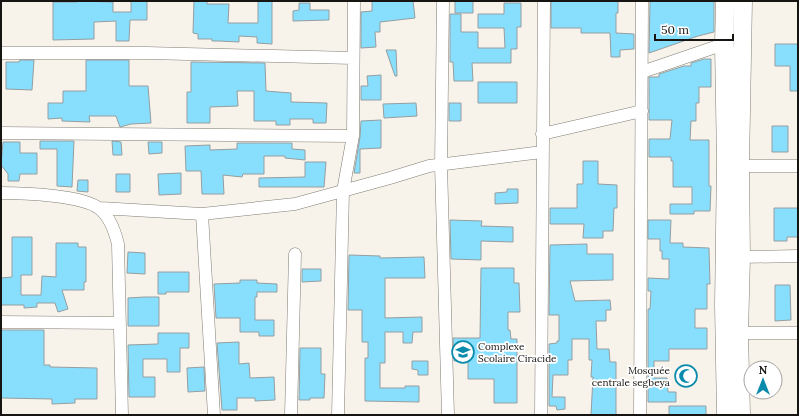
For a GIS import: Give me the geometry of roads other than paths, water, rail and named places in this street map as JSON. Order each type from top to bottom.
[{"type":"main road","points":[[725,1],[724,44],[726,162],[724,305],[726,415]]},
{"type":"main road","points":[[741,415],[738,333],[741,256],[740,166],[743,1]]},
{"type":"street","points":[[338,415],[343,191],[353,136],[354,1]]},
{"type":"street","points":[[443,1],[442,165],[448,415]]},
{"type":"street","points":[[541,415],[544,1]]},
{"type":"street","points":[[640,415],[642,1]]},
{"type":"street","points":[[642,72],[724,44]]},
{"type":"street","points":[[1,53],[147,53],[353,58]]},
{"type":"street","points":[[542,134],[642,111]]},
{"type":"street","points":[[1,134],[353,136]]},
{"type":"street","points":[[1,193],[37,195],[78,200],[100,208],[202,214],[295,204],[429,166],[542,152]]},
{"type":"street","points":[[740,166],[798,166]]},
{"type":"street","points":[[100,208],[106,215],[115,232],[118,244],[122,415]]},
{"type":"street","points":[[202,214],[214,415]]},
{"type":"street","points":[[291,415],[295,254]]},
{"type":"street","points":[[741,256],[798,256]]},
{"type":"street","points":[[1,322],[120,323]]},
{"type":"street","points":[[738,333],[798,333]]},
{"type":"place","name":"Complexe Scolaire Ciracide","points":[[463,352]]},
{"type":"place","name":"Mosquée centrale segbeya","points":[[686,376]]}]
